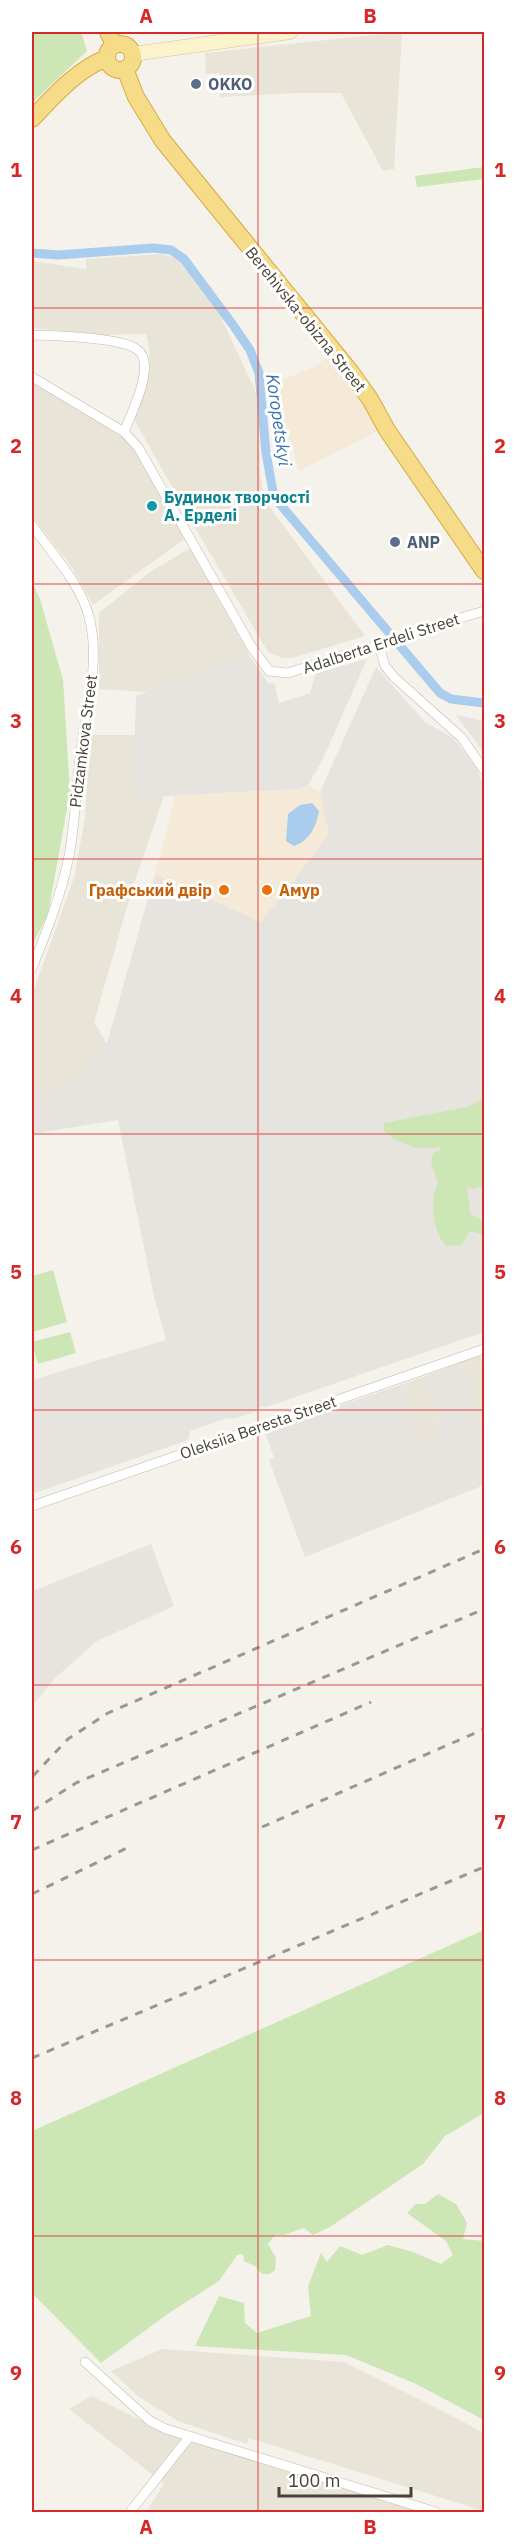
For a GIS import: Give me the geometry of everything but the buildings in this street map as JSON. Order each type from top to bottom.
[{"type":"highway","points":[[32,119],[110,45],[126,45],[129,62],[113,68],[110,45]]},
{"type":"highway","name":"Berehivska-obizna Street","points":[[129,62],[136,97],[163,141],[350,371],[370,399],[387,430],[484,571]]},
{"type":"main road","points":[[129,62],[290,32]]},
{"type":"street","points":[[32,335],[120,343],[135,347],[142,354],[145,362],[144,373],[124,432]]},
{"type":"street","name":"Adalberta Erdeli Street","points":[[32,377],[124,432],[147,460],[251,646],[269,671],[288,673],[484,611]]},
{"type":"street","name":"Pidzamkova Street","points":[[32,525],[71,580],[86,609],[91,627],[93,658],[90,698],[82,743],[68,860],[52,919],[32,968]]},
{"type":"street","points":[[382,645],[385,666],[394,677],[462,738],[484,770]]},
{"type":"street","name":"Oleksiia Beresta Street","points":[[32,1506],[484,1349]]},
{"type":"street","points":[[84,2362],[150,2421],[166,2429],[436,2512]]},
{"type":"street","points":[[130,2512],[190,2436]]},
{"type":"shaded area","points":[[402,32],[394,169],[383,171],[341,93],[220,97],[219,73],[206,74],[205,53]]},
{"type":"shaded area","points":[[161,254],[182,259],[205,291],[219,313],[254,388],[259,408],[260,473],[263,493],[269,506],[365,636],[292,658],[282,658],[268,652],[135,421],[135,414],[148,381],[150,353],[146,334],[103,335],[32,328],[32,261],[86,269],[86,259]]},
{"type":"shaded area","points":[[327,357],[382,429],[299,471],[274,383],[316,366]]},
{"type":"shaded area","points":[[32,381],[127,440],[139,454],[186,538],[93,605],[73,569],[32,516]]},
{"type":"shaded area","points":[[190,548],[250,656],[148,692],[99,689],[99,613],[150,572]]},
{"type":"shaded area","points":[[250,656],[268,683],[275,684],[279,703],[310,693],[316,673],[367,659],[322,761],[308,785],[300,789],[133,798],[136,696]]},
{"type":"shaded area","points":[[376,667],[425,722],[452,737],[475,765],[484,786],[484,1332],[269,1406],[260,1407],[258,1411],[232,1419],[227,1418],[190,1431],[188,1440],[32,1494],[32,1380],[166,1340],[154,1296],[118,1120],[32,1134],[32,1093],[71,1085],[107,1043],[155,874],[261,922],[329,834],[320,792]]},
{"type":"shaded area","points":[[456,715],[484,721],[484,753]]},
{"type":"shaded area","points":[[90,735],[135,735],[133,798],[164,796],[133,886],[94,1022],[107,1044],[71,1085],[32,1093],[32,995],[74,878],[85,818]]},
{"type":"shaded area","points":[[308,785],[320,792],[329,833],[261,922],[155,874],[175,796],[300,789]]},
{"type":"shaded area","points":[[480,1355],[484,1368],[484,1427],[482,1428],[460,1362]]},
{"type":"shaded area","points":[[460,1362],[482,1427],[484,1427],[484,1485],[305,1557],[269,1460],[274,1458],[265,1431],[403,1384],[423,1447],[441,1428],[423,1377]]},
{"type":"shaded area","points":[[423,1377],[441,1429],[423,1447],[403,1384]]},
{"type":"shaded area","points":[[151,1544],[174,1606],[97,1641],[55,1678],[32,1706],[32,1589],[33,1591]]},
{"type":"shaded area","points":[[162,2349],[344,2362],[429,2404],[484,2433],[484,2511],[249,2438],[247,2444],[178,2421],[139,2397],[111,2371]]},
{"type":"shaded area","points":[[91,2396],[178,2438],[421,2512],[146,2512],[164,2484],[69,2409]]},
{"type":"green space","points":[[32,32],[81,32],[87,51],[32,103]]},
{"type":"green space","points":[[484,167],[484,179],[417,187],[415,176]]},
{"type":"green space","points":[[32,582],[40,599],[63,680],[70,792],[48,914],[32,946]]},
{"type":"green space","points":[[484,1098],[484,1181],[481,1187],[473,1189],[467,1186],[470,1214],[479,1218],[484,1228],[483,1234],[470,1231],[461,1245],[446,1246],[435,1224],[433,1206],[438,1183],[431,1162],[433,1153],[441,1147],[410,1146],[383,1130],[384,1123],[467,1107]]},
{"type":"green space","points":[[53,1270],[67,1322],[32,1332],[32,1276]]},
{"type":"green space","points":[[70,1332],[76,1353],[38,1364],[32,1342]]},
{"type":"green space","points":[[484,1930],[484,2113],[445,2136],[423,2164],[330,2227],[313,2235],[304,2228],[284,2235],[275,2235],[268,2244],[276,2258],[275,2270],[270,2274],[262,2274],[255,2266],[244,2261],[243,2254],[237,2255],[219,2281],[169,2313],[101,2363],[32,2293],[32,2131]]},
{"type":"green space","points":[[438,2194],[456,2204],[467,2223],[463,2239],[484,2241],[484,2420],[414,2383],[346,2355],[195,2346],[219,2296],[244,2303],[245,2323],[257,2333],[311,2316],[308,2286],[321,2253],[327,2262],[340,2246],[362,2255],[388,2245],[413,2252],[441,2264],[453,2255],[446,2241],[407,2213],[416,2204],[425,2204]]},
{"type":"water","points":[[312,803],[319,811],[314,828],[308,837],[294,846],[286,841],[288,814],[300,805]]},
{"type":"waterway","name":"Koropetskyi","points":[[32,253],[58,255],[153,248],[171,250],[184,259],[250,350],[259,373],[266,453],[274,497],[440,693],[451,699],[484,703]]},
{"type":"railway","points":[[33,1776],[68,1739],[108,1713],[484,1549]]},
{"type":"railway","points":[[32,1811],[76,1783],[484,1609]]},
{"type":"railway","points":[[32,1850],[371,1702]]},
{"type":"railway","points":[[262,1827],[484,1729]]},
{"type":"railway","points":[[32,1894],[127,1848]]},
{"type":"railway","points":[[32,2058],[484,1867]]},
{"type":"place","name":"OKKO","points":[[196,84]]},
{"type":"place","name":"Будинок творчості А. Ерделі","points":[[152,506]]},
{"type":"place","name":"ANP","points":[[395,542]]},
{"type":"place","name":"Графський двір","points":[[224,890]]},
{"type":"place","name":"Амур","points":[[267,890]]}]
